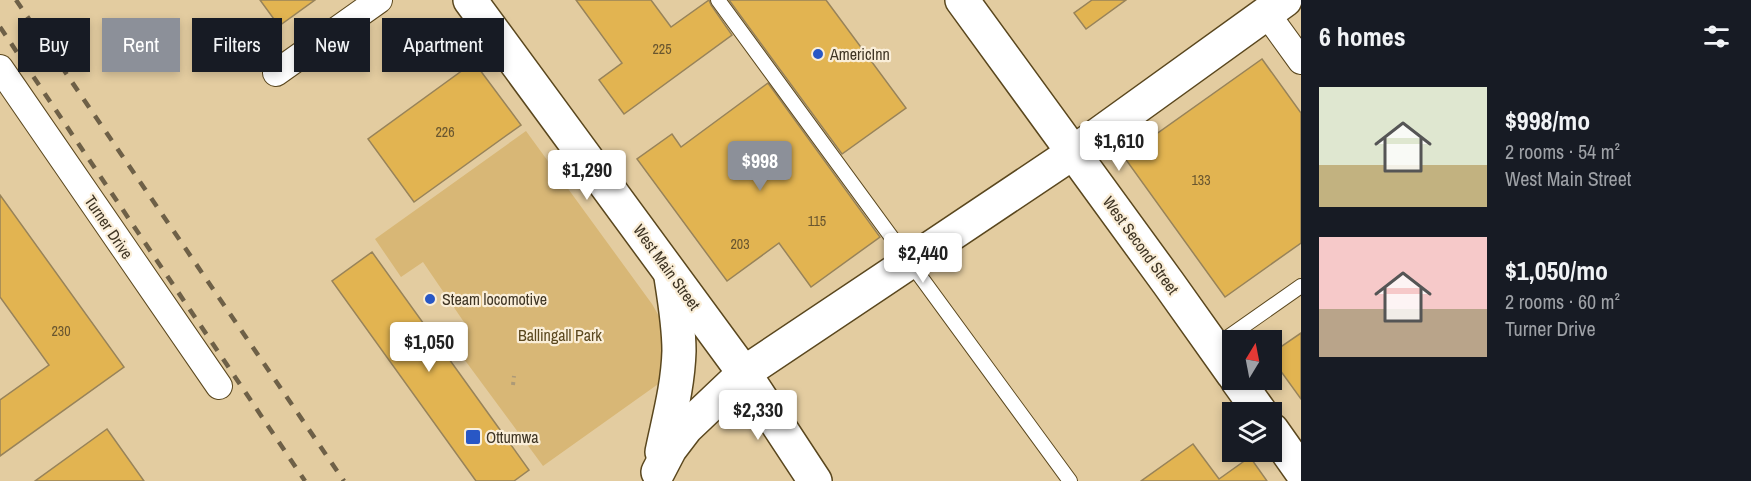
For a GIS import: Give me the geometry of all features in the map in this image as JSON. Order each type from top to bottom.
[{"type":"main road","name":"West Main Street","points":[[470,0],[744,373],[815,481]]},
{"type":"main road","name":"West Second Street","points":[[962,0],[1222,358]]},
{"type":"main road","points":[[657,477],[670,449],[686,428],[744,373],[1074,152],[1276,7]]},
{"type":"main road","points":[[657,477],[672,407],[678,364],[678,324],[670,273]]},
{"type":"main road","points":[[1282,444],[1301,471]]},
{"type":"street","points":[[276,73],[380,0]]},
{"type":"street","points":[[1276,7],[1301,61]]},
{"type":"street","name":"Turner Drive","points":[[0,68],[219,386]]},
{"type":"lane","points":[[718,0],[1070,481]]},
{"type":"lane","points":[[1214,347],[1301,286]]},
{"type":"path","points":[[513,385],[514,376]]},
{"type":"green space","name":"Ballingall Park","points":[[526,131],[652,304],[664,325],[661,382],[543,466],[450,340],[468,328],[423,262],[401,277],[375,239]]},
{"type":"building","points":[[260,0],[315,0],[282,24],[282,18],[273,18]]},
{"type":"building","points":[[576,0],[651,0],[671,27],[709,0],[732,35],[624,114],[599,80],[622,63]]},
{"type":"building","name":"AmericInn","points":[[729,0],[826,0],[906,108],[842,154]]},
{"type":"building","points":[[1092,0],[1126,0],[1086,29],[1074,13]]},
{"type":"building","points":[[1262,59],[1301,113],[1301,243],[1225,297],[1124,157]]},
{"type":"building","points":[[460,72],[481,72],[521,125],[414,202],[368,139]]},
{"type":"building","points":[[768,83],[880,237],[811,287],[779,243],[727,281],[637,159],[672,134],[681,147]]},
{"type":"building","points":[[0,195],[124,367],[0,456],[0,400],[49,365],[0,297]]},
{"type":"building","points":[[372,252],[529,470],[514,481],[476,481],[332,281]]},
{"type":"building","points":[[1301,333],[1301,399],[1282,373],[1282,346]]},
{"type":"building","points":[[107,429],[144,481],[35,481]]},
{"type":"building","points":[[1193,444],[1219,479],[1243,462],[1254,462],[1267,481],[1141,481]]},
{"type":"railway","points":[[16,0],[344,481]]},
{"type":"railway","points":[[0,27],[305,481]]},
{"type":"place","name":"AmericInn","points":[[818,54]]},
{"type":"place","name":"Steam locomotive","points":[[430,299]]},
{"type":"place","name":"Ottumwa","points":[[473,437]]}]
